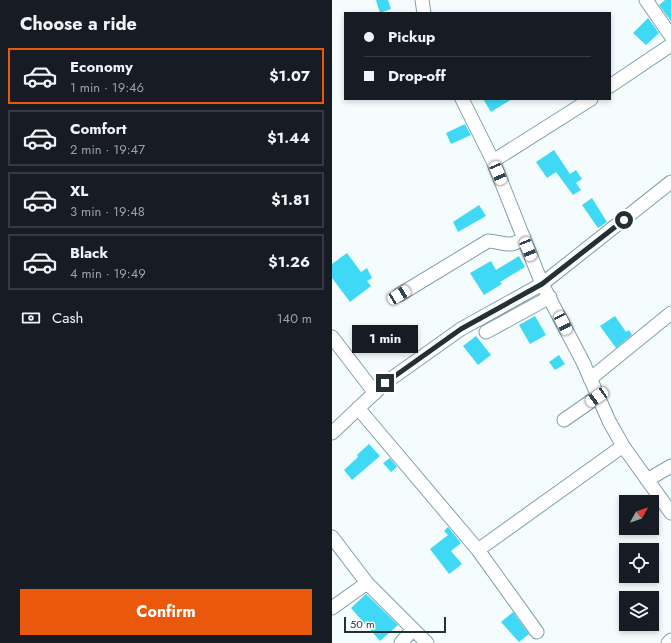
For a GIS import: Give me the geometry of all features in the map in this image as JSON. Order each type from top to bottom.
[{"type":"street","points":[[422,0],[424,12]]},
{"type":"street","points":[[646,0],[671,36]]},
{"type":"street","points":[[611,85],[671,45]]},
{"type":"street","points":[[462,100],[493,161],[542,284],[590,379],[597,397],[623,446],[671,513]]},
{"type":"street","points":[[493,161],[589,100]]},
{"type":"street","points":[[332,433],[385,383],[461,329],[542,284],[671,182]]},
{"type":"street","points":[[399,295],[488,241],[505,245],[515,244],[524,238]]},
{"type":"street","points":[[486,332],[550,298]]},
{"type":"street","points":[[590,379],[671,313]]},
{"type":"street","points":[[332,337],[375,393]]},
{"type":"street","points":[[564,420],[597,397]]},
{"type":"street","points":[[358,408],[478,550],[537,632]]},
{"type":"street","points":[[478,550],[623,446]]},
{"type":"street","points":[[647,480],[671,466]]},
{"type":"street","points":[[332,537],[366,583],[427,643]]},
{"type":"street","points":[[332,608],[366,583]]},
{"type":"street","points":[[401,643],[413,629]]},
{"type":"street","points":[[668,643],[671,640]]},
{"type":"building","points":[[376,0],[388,0],[391,9],[380,12]]},
{"type":"building","points":[[665,0],[671,0],[671,21],[659,5]]},
{"type":"building","points":[[648,18],[659,33],[646,45],[633,33]]},
{"type":"building","points":[[484,100],[510,100],[491,112]]},
{"type":"building","points":[[465,124],[471,135],[451,144],[446,133]]},
{"type":"building","points":[[554,150],[570,174],[576,170],[582,179],[576,183],[581,190],[573,195],[556,172],[547,178],[536,162]]},
{"type":"building","points":[[592,198],[607,222],[598,228],[582,205]]},
{"type":"building","points":[[479,205],[486,216],[458,232],[453,222]]},
{"type":"building","points":[[347,253],[361,272],[367,268],[372,278],[367,281],[371,286],[350,302],[332,278],[332,264]]},
{"type":"building","points":[[519,256],[525,267],[500,282],[502,284],[484,295],[470,273],[491,261],[496,270]]},
{"type":"building","points":[[535,316],[546,335],[530,344],[519,325]]},
{"type":"building","points":[[615,316],[626,332],[629,330],[632,335],[616,348],[600,326]]},
{"type":"building","points":[[396,329],[405,341],[395,349],[386,337]]},
{"type":"building","points":[[476,336],[491,355],[478,365],[463,346]]},
{"type":"building","points":[[559,355],[565,364],[555,370],[549,362]]},
{"type":"building","points":[[369,444],[380,456],[352,480],[344,470]]},
{"type":"building","points":[[390,458],[397,467],[391,472],[383,463]]},
{"type":"building","points":[[448,527],[461,543],[451,551],[462,564],[449,574],[430,549],[448,535],[444,531]]},
{"type":"building","points":[[366,594],[398,625],[380,641],[351,608]]},
{"type":"building","points":[[513,612],[529,634],[519,642],[501,622]]},
{"type":"route","points":[[385,383],[461,329],[542,284],[624,220]]}]
